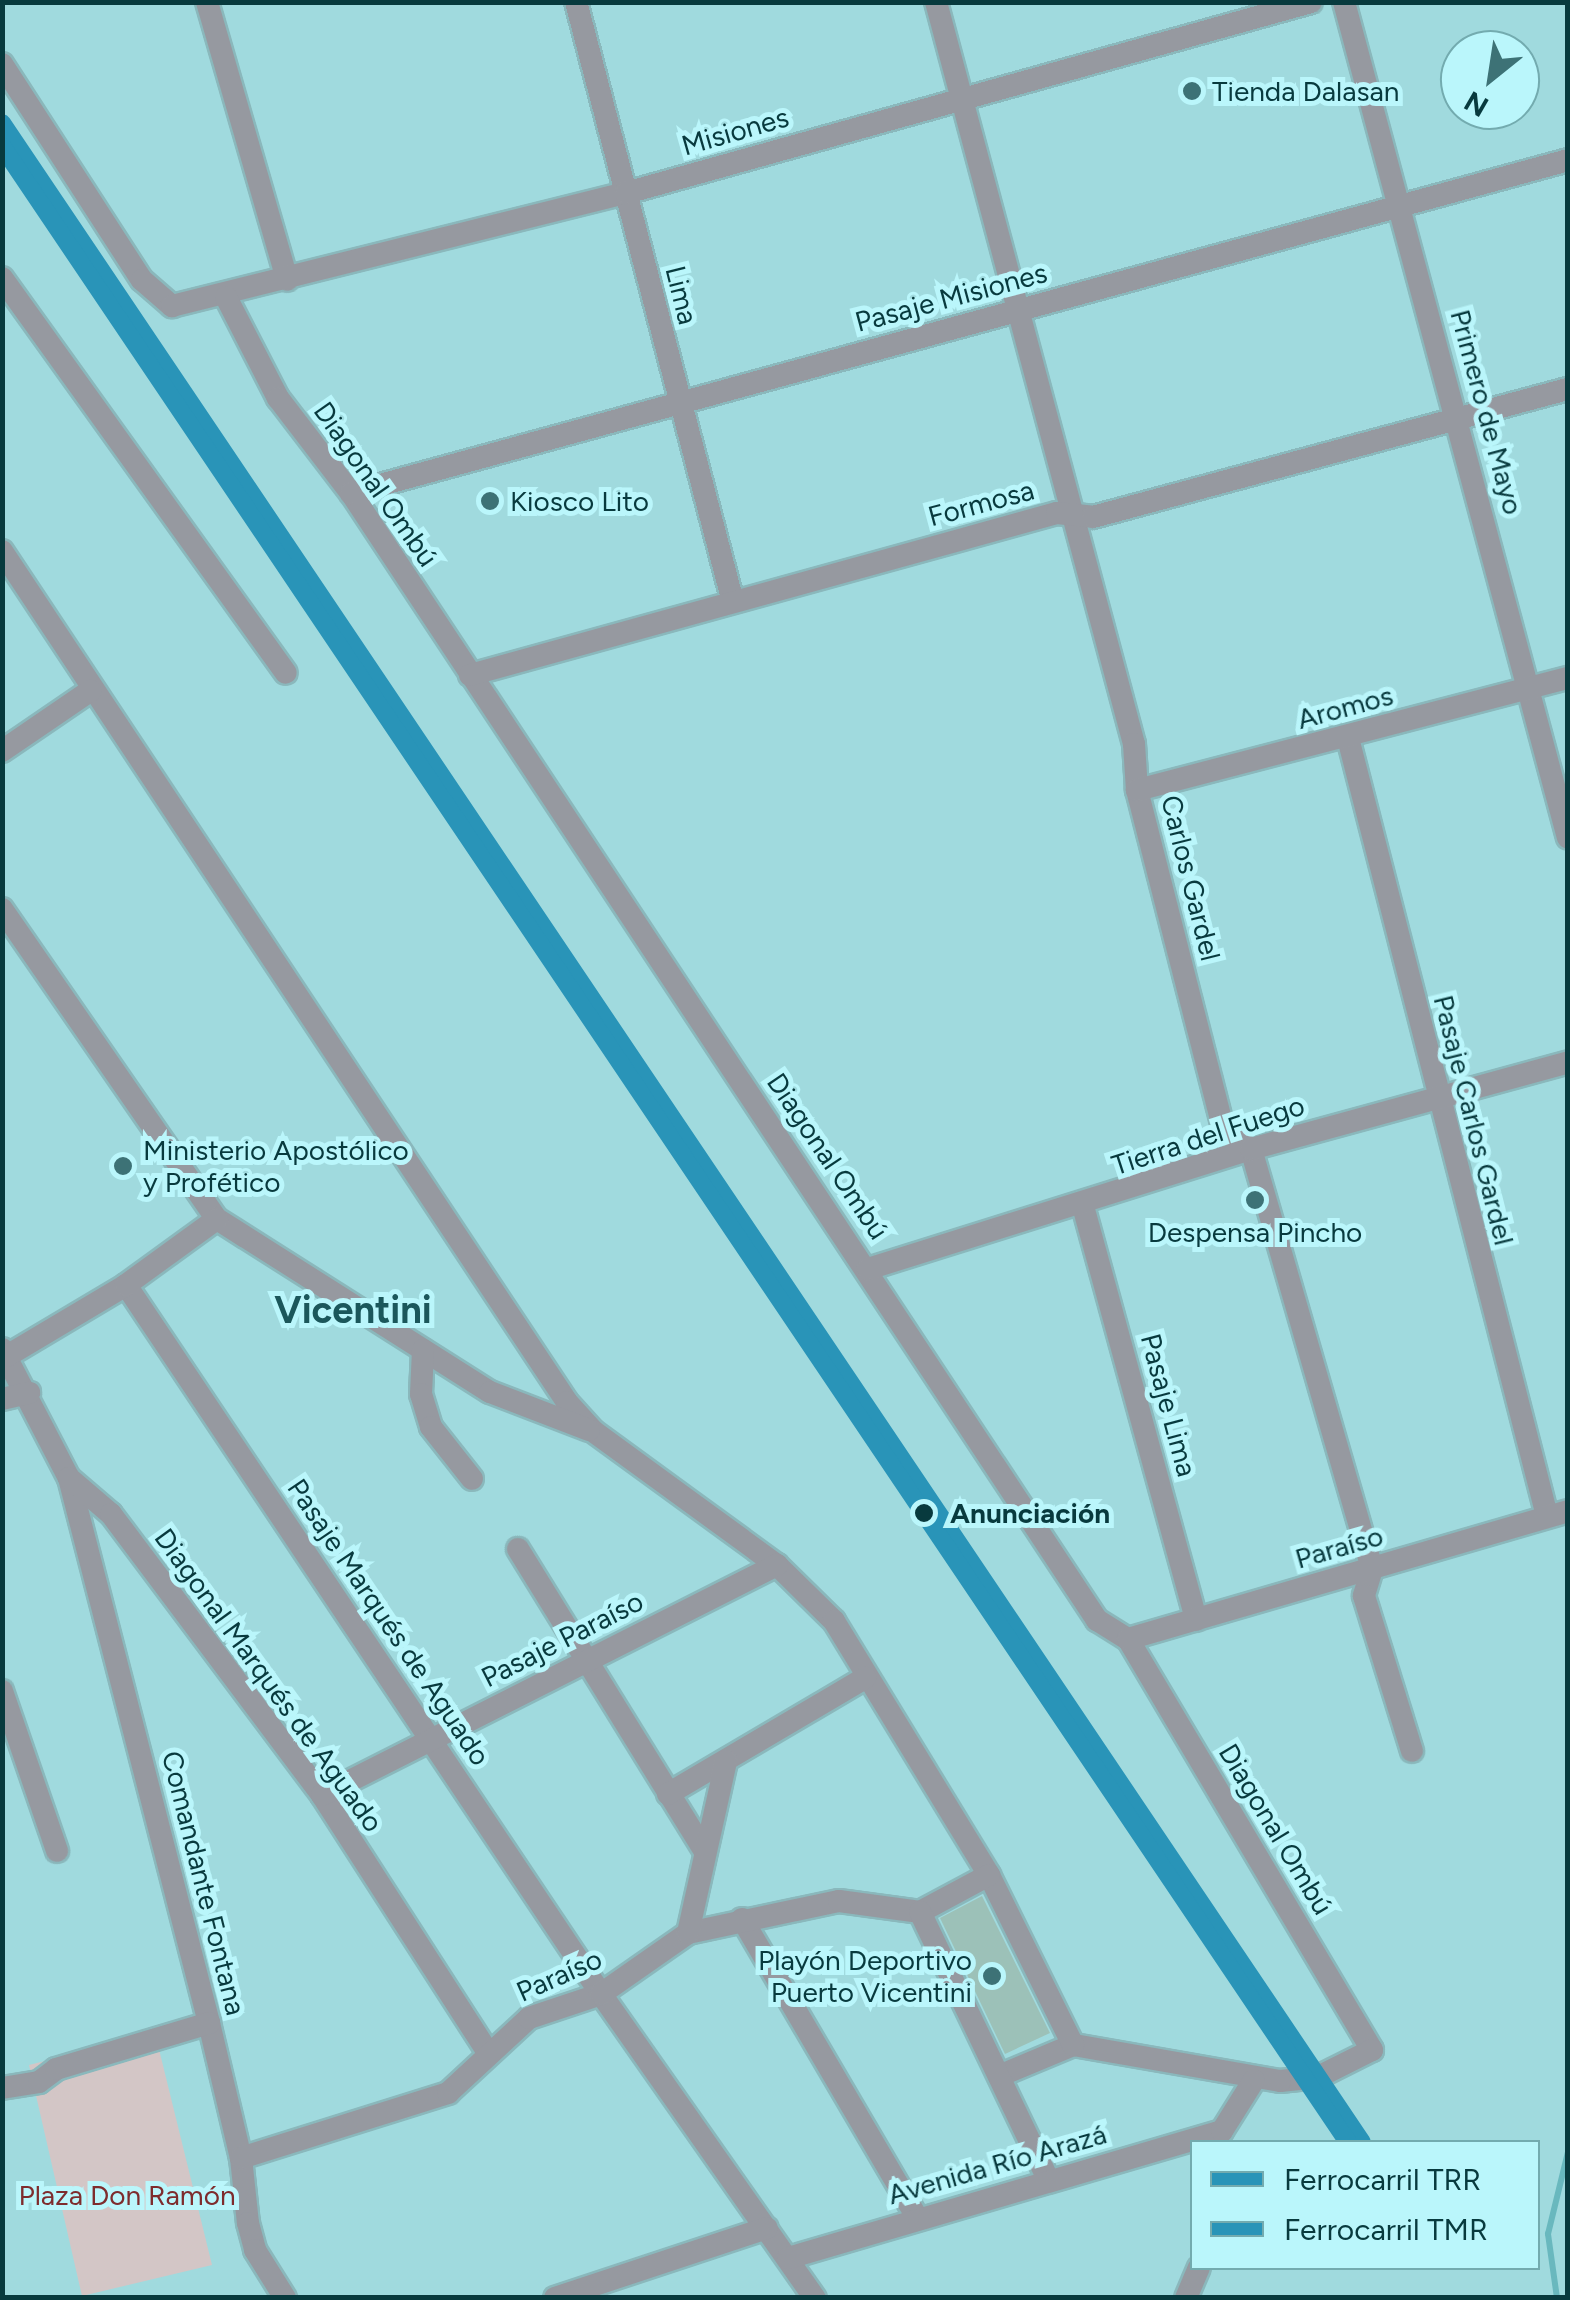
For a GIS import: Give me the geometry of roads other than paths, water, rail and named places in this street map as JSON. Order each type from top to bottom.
[{"type":"street","points":[[208,2],[287,280]]},
{"type":"street","name":"Lima","points":[[576,2],[734,602]]},
{"type":"street","name":"Carlos Gardel","points":[[936,2],[1134,744],[1137,790],[1223,1128],[1252,1149],[1372,1569],[1364,1596],[1412,1751]]},
{"type":"street","name":"Misiones","points":[[2,64],[142,280],[172,306],[226,297],[626,193],[1312,2]]},
{"type":"street","name":"Primero de Mayo","points":[[1344,2],[1532,688],[1568,838]]},
{"type":"street","name":"Pasaje Misiones","points":[[351,492],[1568,160]]},
{"type":"street","points":[[2,278],[286,673]]},
{"type":"street","name":"Diagonal Ombú","points":[[226,297],[278,398],[351,492],[868,1268],[1096,1620],[1128,1639],[1372,2050],[1318,2077],[1254,2080]]},
{"type":"street","name":"Formosa","points":[[470,675],[1056,513],[1093,518],[1568,389]]},
{"type":"street","points":[[2,552],[90,691],[545,1374],[593,1431],[777,1565],[834,1621],[865,1678],[989,1875],[1073,2045]]},
{"type":"street","name":"Aromos","points":[[1137,790],[1568,678]]},
{"type":"street","points":[[2,750],[90,691]]},
{"type":"street","name":"Pasaje Carlos Gardel","points":[[1348,738],[1436,1097],[1557,1514]]},
{"type":"street","points":[[2,909],[218,1219],[490,1392],[593,1431]]},
{"type":"street","name":"Tierra del Fuego","points":[[868,1268],[1083,1206],[1252,1149],[1568,1062]]},
{"type":"street","name":"Pasaje Lima","points":[[1083,1206],[1196,1620]]},
{"type":"street","points":[[5,1352],[126,1285],[218,1219]]},
{"type":"street","name":"Pasaje Marqués de Aguado","points":[[126,1285],[602,1994]]},
{"type":"street","points":[[423,1350],[421,1394],[431,1426],[472,1480]]},
{"type":"street","name":"Diagonal Marqués de Aguado","points":[[5,1352],[69,1478],[111,1514],[322,1796],[487,2050]]},
{"type":"street","points":[[2,1399],[29,1394]]},
{"type":"street","name":"Comandante Fontana","points":[[69,1478],[209,2024],[240,2158],[255,2250],[285,2298]]},
{"type":"street","name":"Paraíso","points":[[1128,1639],[1557,1514]]},
{"type":"street","points":[[518,1549],[590,1657],[704,1850]]},
{"type":"street","name":"Pasaje Paraíso","points":[[322,1796],[777,1565]]},
{"type":"street","points":[[668,1794],[865,1678]]},
{"type":"street","points":[[2,1691],[56,1851]]},
{"type":"street","points":[[726,1761],[688,1933],[839,1901],[920,1912],[989,1875]]},
{"type":"street","points":[[920,1912],[1049,2181]]},
{"type":"street","points":[[742,1919],[916,2216]]},
{"type":"street","name":"Paraíso","points":[[240,2158],[448,2093],[487,2050],[529,2018],[602,1994],[688,1933]]},
{"type":"street","points":[[602,1994],[814,2298]]},
{"type":"street","points":[[2,2088],[40,2082],[56,2068],[209,2024]]},
{"type":"street","points":[[1000,2076],[1073,2045],[1254,2080]]},
{"type":"street","name":"Avenida Río Arazá","points":[[1191,2140],[1222,2131],[1254,2080]]},
{"type":"street","name":"Avenida Río Arazá","points":[[788,2258],[916,2216],[1190,2140]]},
{"type":"street","points":[[1184,2142],[1190,2160]]},
{"type":"street","points":[[555,2298],[766,2228]]},
{"type":"street","points":[[1186,2298],[1198,2270]]},
{"type":"waterway","points":[[1557,2298],[1548,2234],[1568,2152]]},
{"type":"rail line","name":"TRR","points":[[2,123],[1361,2140]]},
{"type":"rail line","name":"TMR","points":[[2,146],[1347,2140]]},
{"type":"place","name":"Tienda Dalasan","points":[[1192,91]]},
{"type":"place","name":"Kiosco Lito","points":[[490,501]]},
{"type":"place","name":"Ministerio Apostólico y Profético","points":[[123,1166]]},
{"type":"place","name":"Despensa Pincho","points":[[1255,1200]]},
{"type":"place","name":"Anunciación","points":[[924,1513]]},
{"type":"place","name":"Playón Deportivo Puerto Vicentini","points":[[992,1976]]},
{"type":"district","name":"Vicentini","points":[[353,1311]]},
{"type":"park label","name":"Plaza Don Ramón","points":[[127,2195]]}]
